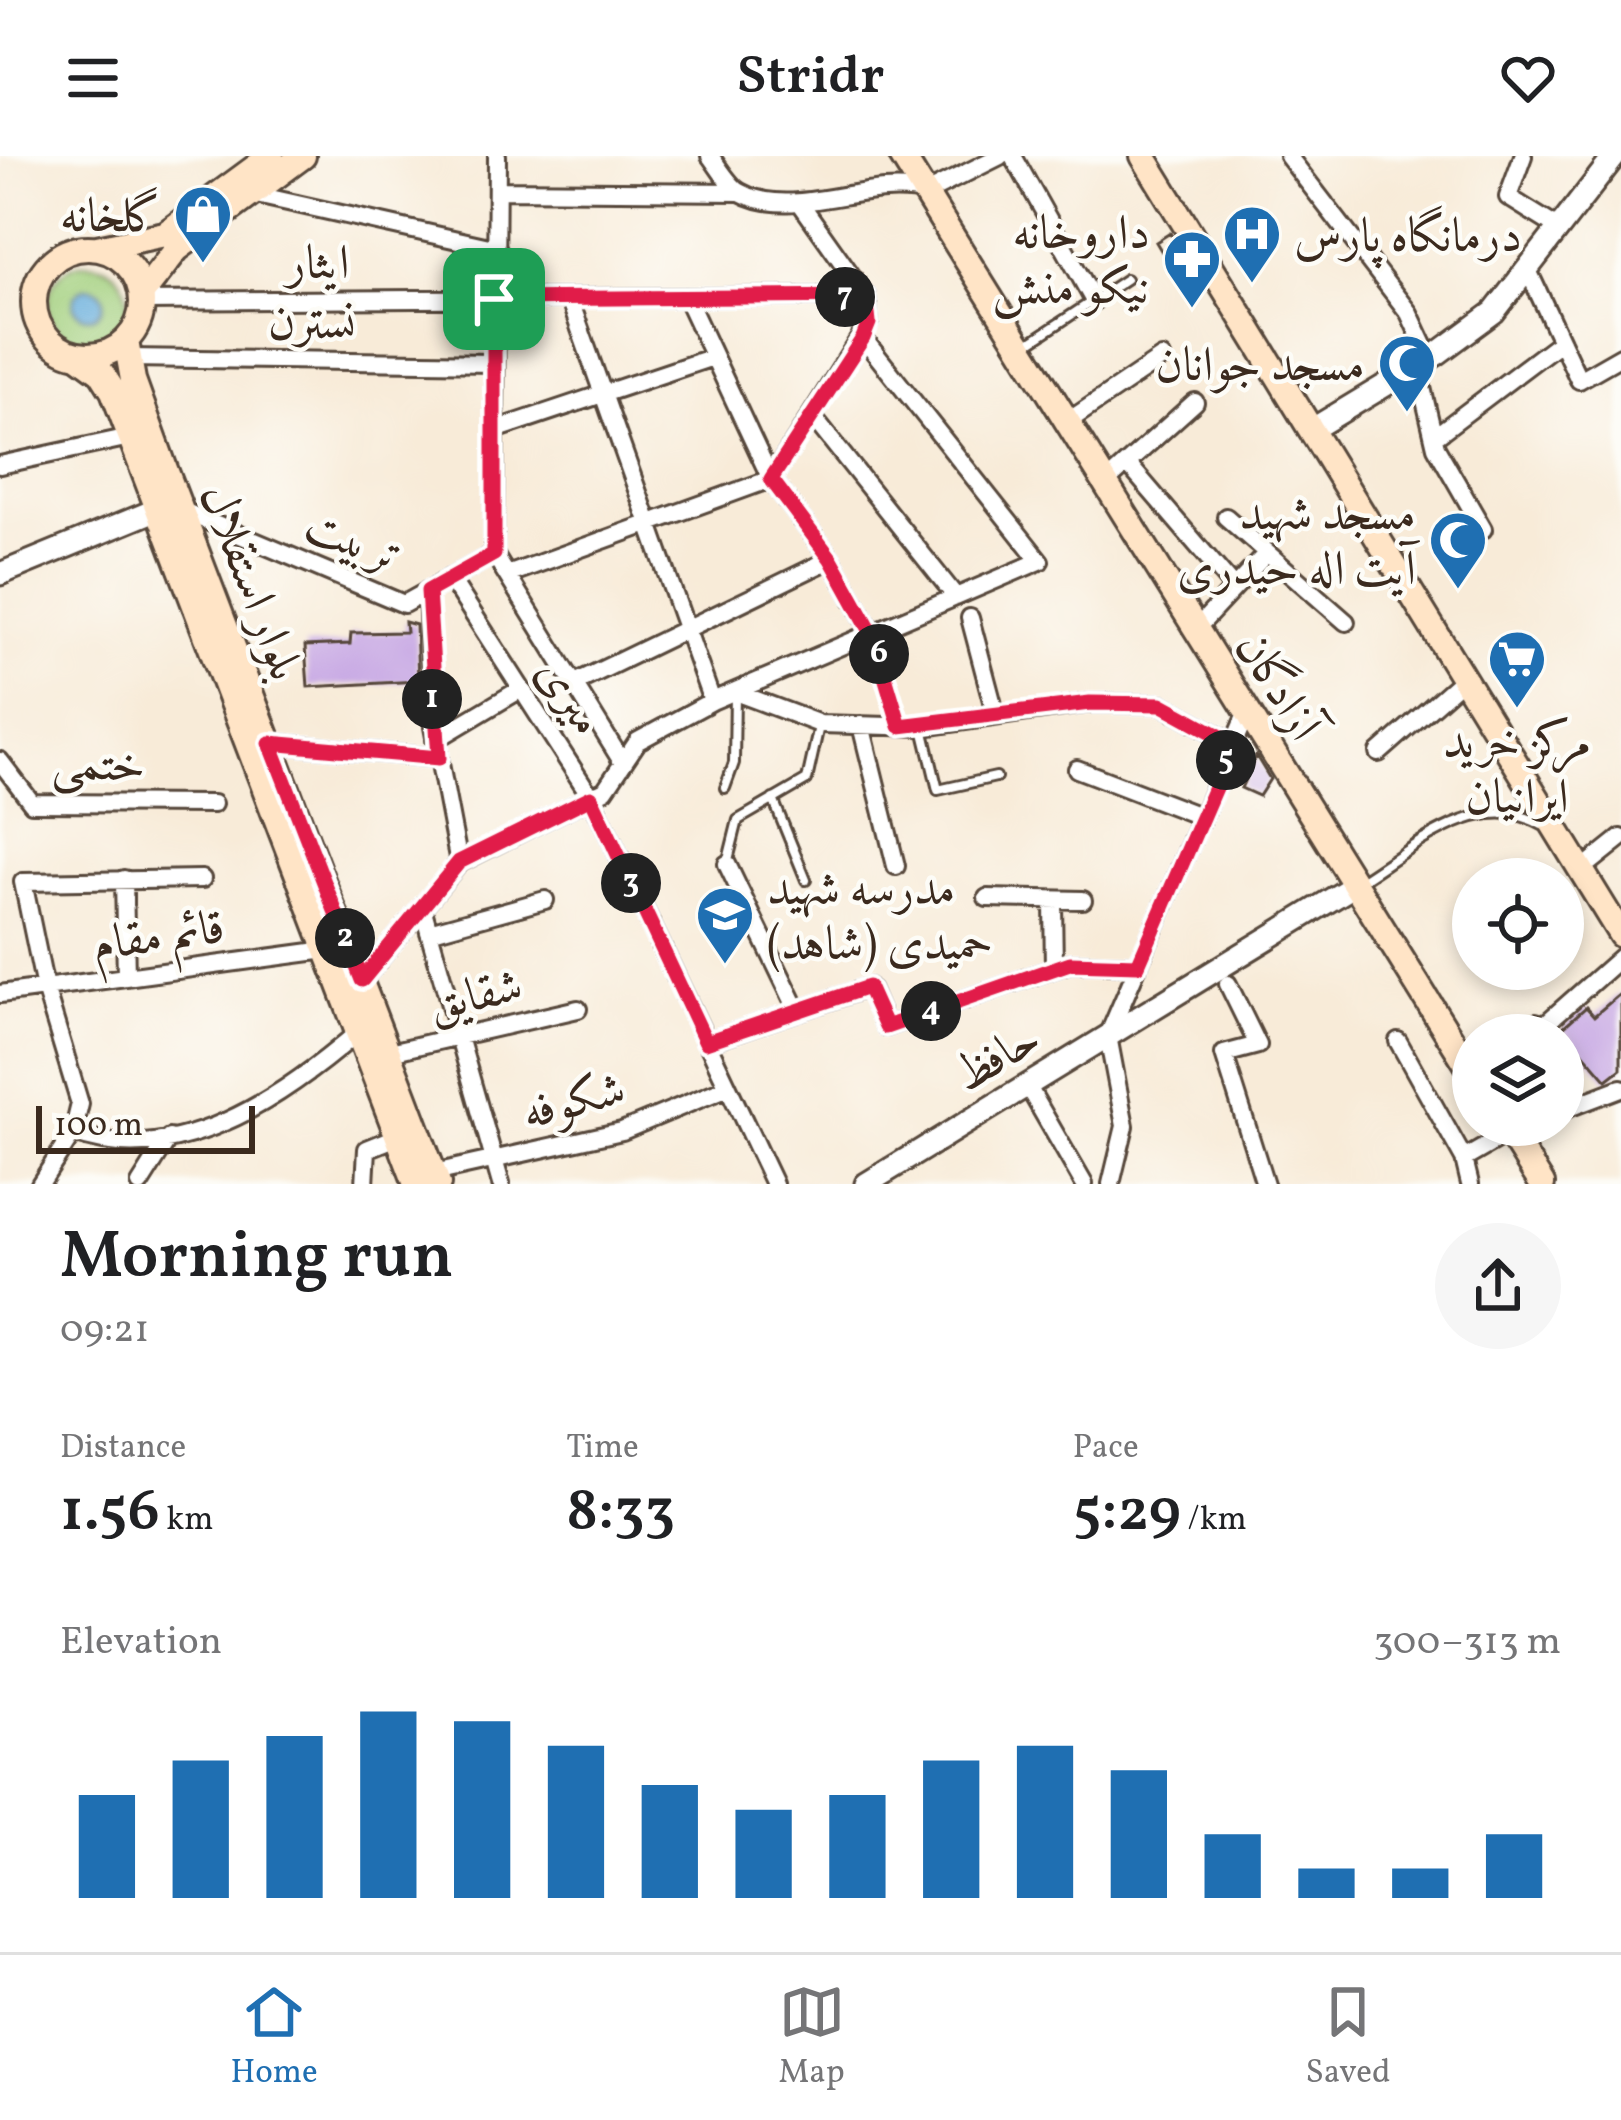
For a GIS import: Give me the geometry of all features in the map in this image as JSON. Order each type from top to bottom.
[{"type":"main road","points":[[271,156],[165,234],[79,248],[49,263],[33,294],[39,327],[63,351],[79,356],[128,350],[142,297],[177,249],[303,156]]},
{"type":"main road","name":"آزادگان","points":[[902,156],[1452,1037]]},
{"type":"main road","points":[[1143,156],[1574,858]]},
{"type":"main road","points":[[96,248],[127,263],[142,297]]},
{"type":"main road","name":"بلوار استقلال","points":[[128,350],[169,510],[326,950],[397,1137],[429,1180]]},
{"type":"main road","name":"بلوار استقلال","points":[[79,356],[101,372],[113,391],[270,743],[390,1052],[429,1180]]},
{"type":"main road","points":[[1584,875],[1621,935]]},
{"type":"main road","points":[[1522,1146],[1541,1184]]},
{"type":"street","points":[[497,156],[494,554],[621,760]]},
{"type":"street","points":[[710,156],[740,192]]},
{"type":"street","points":[[498,190],[740,192],[801,204],[899,186],[926,194],[1000,156]]},
{"type":"street","points":[[1013,156],[1094,301]]},
{"type":"street","points":[[1288,156],[1409,313],[1424,362],[1434,437],[1484,529]]},
{"type":"street","points":[[1523,156],[1508,197],[1558,228]]},
{"type":"street","points":[[1311,430],[1424,362],[1494,312],[1600,166],[1615,156]]},
{"type":"street","points":[[252,194],[498,249]]},
{"type":"street","points":[[510,574],[771,479],[869,323],[866,296],[801,204]]},
{"type":"street","points":[[1527,268],[1579,380],[1621,356]]},
{"type":"street","name":"ایثار","points":[[142,297],[866,296]]},
{"type":"street","points":[[569,298],[712,701]]},
{"type":"street","points":[[686,298],[771,479],[831,559],[872,633]]},
{"type":"street","points":[[362,980],[459,862],[605,790],[638,741],[712,701],[1040,561],[863,338]]},
{"type":"street","points":[[1434,437],[1561,341]]},
{"type":"street","name":"نسترن","points":[[128,350],[496,363]]},
{"type":"street","points":[[495,430],[713,357]]},
{"type":"street","points":[[1067,422],[1162,358]]},
{"type":"street","points":[[1105,483],[1195,402]]},
{"type":"street","points":[[812,416],[956,597]]},
{"type":"street","points":[[0,466],[130,437]]},
{"type":"street","points":[[1127,463],[1234,588]]},
{"type":"street","points":[[0,574],[169,510]]},
{"type":"street","name":"تربیت","points":[[169,510],[404,604],[494,554]]},
{"type":"street","points":[[1226,518],[1264,556],[1346,622]]},
{"type":"street","points":[[1196,629],[1264,556]]},
{"type":"street","points":[[575,683],[831,559]]},
{"type":"street","name":"میری","points":[[450,578],[591,797],[774,1184]]},
{"type":"street","points":[[428,591],[437,749],[459,862]]},
{"type":"street","points":[[970,618],[996,716]]},
{"type":"street","points":[[1379,753],[1463,679]]},
{"type":"street","points":[[270,743],[437,749],[521,689]]},
{"type":"street","points":[[734,692],[820,724],[923,727],[1090,703],[1161,704],[1234,744]]},
{"type":"street","points":[[1111,1184],[1125,1126],[1108,1036],[1247,712]]},
{"type":"street","points":[[861,725],[896,866]]},
{"type":"street","name":"ختمی","points":[[0,761],[32,803],[213,804]]},
{"type":"street","points":[[1077,769],[1202,817]]},
{"type":"street","points":[[1584,868],[1621,838]]},
{"type":"street","points":[[727,864],[798,1011]]},
{"type":"street","points":[[124,879],[127,977]]},
{"type":"street","points":[[40,1184],[73,1133],[80,1104],[45,988],[22,882],[202,879]]},
{"type":"street","name":"حافظ","points":[[866,1184],[1355,885]]},
{"type":"street","points":[[987,898],[1084,900]]},
{"type":"street","points":[[430,932],[545,900]]},
{"type":"street","points":[[1053,902],[1054,967]]},
{"type":"street","points":[[422,907],[501,1184]]},
{"type":"street","name":"قائم مقام","points":[[0,994],[326,950]]},
{"type":"street","points":[[1555,1014],[1621,957]]},
{"type":"street","points":[[706,1042],[868,987],[886,1027],[1054,967],[1088,961],[1138,965]]},
{"type":"street","points":[[1228,984],[1258,1045],[1224,1054],[1265,1184]]},
{"type":"street","name":"شقایق","points":[[390,1052],[578,1010]]},
{"type":"street","points":[[73,1133],[105,1145],[169,1138],[257,1110],[357,1033]]},
{"type":"street","points":[[1398,1041],[1464,1159],[1470,1184]]},
{"type":"street","points":[[1027,1085],[1084,1184]]},
{"type":"street","name":"شکوفه","points":[[429,1180],[622,1131],[728,1087]]},
{"type":"street","points":[[1584,1102],[1621,1088]]},
{"type":"street","points":[[365,1184],[367,1149],[397,1137]]},
{"type":"street","points":[[140,1184],[169,1138]]},
{"type":"street","points":[[1464,1159],[1484,1146]]},
{"type":"lane","points":[[1022,348],[1126,279]]},
{"type":"lane","points":[[872,633],[900,726]]},
{"type":"lane","points":[[725,788],[734,763],[734,692]]},
{"type":"lane","points":[[727,864],[738,820],[807,780],[820,724]]},
{"type":"lane","points":[[923,727],[938,790],[996,777]]},
{"type":"lane","points":[[773,799],[806,880]]},
{"type":"lane","points":[[1355,885],[1479,812],[1504,810],[1559,834]]},
{"type":"green space","points":[[88,263],[116,275],[128,303],[116,331],[88,343],[60,331],[48,303],[60,275]]},
{"type":"water","points":[[89,287],[100,291],[104,302],[100,313],[89,317],[78,313],[74,302],[78,291]]},
{"type":"building","points":[[1170,233],[1181,250],[1166,259],[1156,242]]},
{"type":"building","points":[[405,622],[416,625],[418,681],[308,687],[305,646],[350,644],[351,633],[406,632]]},
{"type":"building","points":[[1256,756],[1270,779],[1259,796],[1241,788]]},
{"type":"building","points":[[1621,993],[1621,1069],[1607,1080],[1584,1053],[1584,1014],[1578,1014],[1586,1007],[1594,1016]]},
{"type":"place","name":"گلخانه","points":[[203,265]]},
{"type":"place","name":"درمانگاه پارس","points":[[1252,285]]},
{"type":"place","name":"داروخانه نیکو منش","points":[[1192,310]]},
{"type":"place","name":"مسجد جوانان","points":[[1407,414]]},
{"type":"place","name":"مسجد شهید آیت اله حیدری","points":[[1458,591]]},
{"type":"place","name":"مرکز خرید ایرانیان","points":[[1517,710]]},
{"type":"place","name":"مدرسه شهید حمیدی (شاهد)","points":[[725,966]]},
{"type":"route","points":[[866,296],[869,323],[863,338],[771,479],[831,559],[872,633],[900,726],[923,727],[1090,703],[1161,704],[1234,744],[1138,965],[1070,963],[886,1027],[868,987],[706,1042],[591,797],[459,862],[362,980],[270,743],[439,758],[433,727],[428,591],[494,554],[494,299],[866,296]]}]
